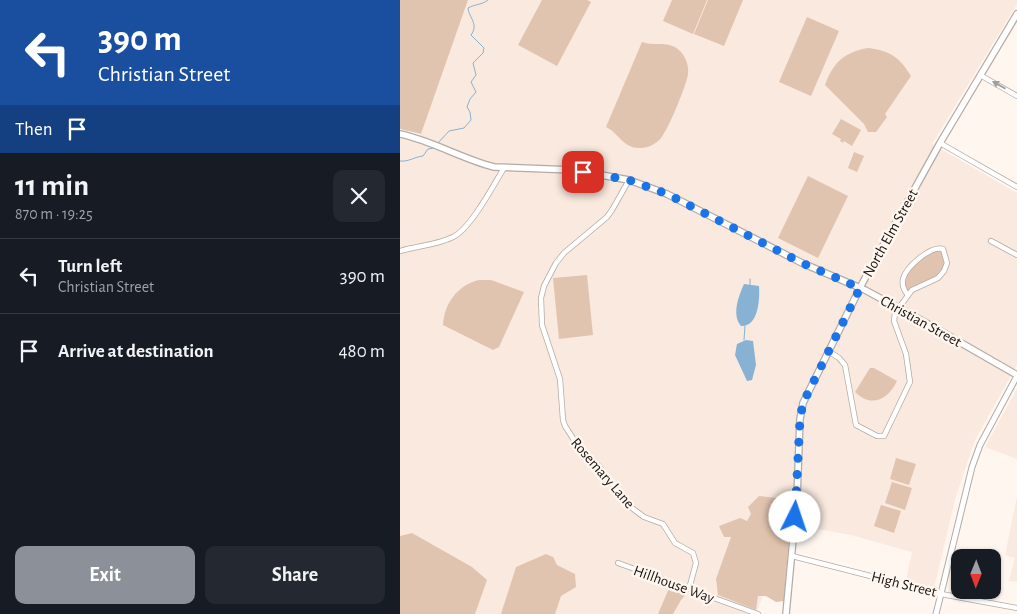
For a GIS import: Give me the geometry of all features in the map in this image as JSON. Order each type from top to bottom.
[{"type":"main road","name":"North Elm Street","points":[[786,614],[803,403],[860,288],[940,143],[1017,14]]},
{"type":"main road","name":"Christian Street","points":[[400,134],[438,145],[483,164],[504,168],[564,169],[629,180],[667,194],[802,263],[860,288],[1017,376]]},
{"type":"street","points":[[980,75],[1017,96]]},
{"type":"street","points":[[940,143],[1017,187]]},
{"type":"street","points":[[400,251],[447,239],[459,233],[468,224],[504,168]]},
{"type":"street","name":"Rosemary Lane","points":[[629,180],[607,217],[564,253],[556,263],[544,286],[541,298],[542,325],[560,379],[561,408],[565,426],[576,443],[598,465],[628,505],[644,517],[663,524],[674,543],[693,553],[696,563],[689,589]]},
{"type":"street","points":[[991,241],[1017,255]]},
{"type":"street","points":[[828,351],[839,358],[844,365],[856,425],[877,436],[884,436],[910,382],[906,354],[894,321],[895,313],[907,294],[941,274],[947,263],[943,249],[936,248],[912,264],[903,280],[907,294]]},
{"type":"street","points":[[936,614],[972,467],[980,445],[1017,376]]},
{"type":"street","name":"High Street","points":[[792,556],[941,594],[1017,608]]},
{"type":"street","name":"Hillhouse Way","points":[[618,563],[758,614]]},
{"type":"shaded area","points":[[400,0],[468,0],[421,134],[400,129]]},
{"type":"shaded area","points":[[468,0],[1017,0],[1017,4],[932,144],[1017,193],[1017,365],[972,448],[955,500],[934,588],[906,581],[912,552],[851,535],[790,524],[783,602],[763,596],[756,614],[400,614],[400,137],[413,140],[421,134]]},
{"type":"shaded area","points":[[542,0],[587,0],[591,2],[557,66],[518,45]]},
{"type":"shaded area","points":[[672,0],[707,0],[693,34],[663,21]]},
{"type":"shaded area","points":[[708,0],[743,0],[724,46],[694,34]]},
{"type":"shaded area","points":[[807,17],[839,31],[811,96],[779,82]]},
{"type":"shaded area","points":[[642,42],[667,44],[676,48],[684,57],[688,65],[688,71],[681,97],[664,133],[654,144],[635,148],[625,143],[606,127]]},
{"type":"shaded area","points":[[868,48],[883,51],[894,56],[911,76],[885,114],[887,117],[876,132],[868,132],[864,124],[825,85],[832,70],[840,60],[852,52]]},
{"type":"shaded area","points":[[841,119],[861,130],[852,146],[844,141],[843,143],[840,141],[841,139],[832,134]]},
{"type":"shaded area","points":[[854,152],[864,156],[857,172],[848,168]]},
{"type":"shaded area","points":[[808,176],[848,196],[818,258],[778,238]]},
{"type":"shaded area","points":[[940,248],[946,256],[946,267],[935,279],[906,293],[903,279],[912,264]]},
{"type":"shaded area","points":[[587,275],[593,335],[559,339],[553,278]]},
{"type":"shaded area","points":[[479,280],[491,280],[524,292],[499,347],[493,350],[443,325],[449,302],[465,286]]},
{"type":"shaded area","points":[[870,368],[874,368],[897,381],[889,393],[879,400],[867,400],[855,392]]},
{"type":"shaded area","points":[[1017,389],[1017,459],[985,447]]},
{"type":"shaded area","points":[[896,458],[916,464],[909,485],[890,479]]},
{"type":"shaded area","points":[[892,482],[912,488],[905,510],[885,503]]},
{"type":"shaded area","points":[[759,496],[792,500],[784,601],[776,602],[766,596],[758,596],[756,610],[718,595],[716,579],[731,537],[724,537],[719,526],[740,518],[747,521],[751,514],[748,507]]},
{"type":"shaded area","points":[[1017,497],[1017,582],[1009,581],[1015,558],[1005,555]]},
{"type":"shaded area","points":[[881,505],[901,511],[894,533],[874,526]]},
{"type":"shaded area","points":[[412,533],[472,567],[487,580],[475,614],[400,614],[400,536]]},
{"type":"shaded area","points":[[546,554],[553,557],[557,565],[575,574],[576,587],[561,596],[555,614],[501,614],[516,567]]},
{"type":"shaded area","points":[[670,586],[688,592],[673,614],[658,614]]},
{"type":"water","points":[[744,284],[759,286],[759,298],[757,312],[751,322],[741,326],[736,311]]},
{"type":"water","points":[[746,340],[753,341],[756,365],[752,380],[747,381],[735,355],[737,344]]},
{"type":"waterway","points":[[438,143],[449,131],[464,128],[471,120],[467,107],[470,99],[476,92],[471,82],[476,75],[473,63],[483,53],[484,48],[471,35],[474,24],[468,8],[488,0]]},
{"type":"waterway","points":[[400,161],[423,156],[428,149],[434,148]]},
{"type":"waterway","points":[[750,279],[750,285]]},
{"type":"waterway","points":[[744,340],[745,326]]},
{"type":"route","points":[[583,172],[629,180],[667,194],[802,263],[860,288],[803,403],[800,419],[795,517]]}]
